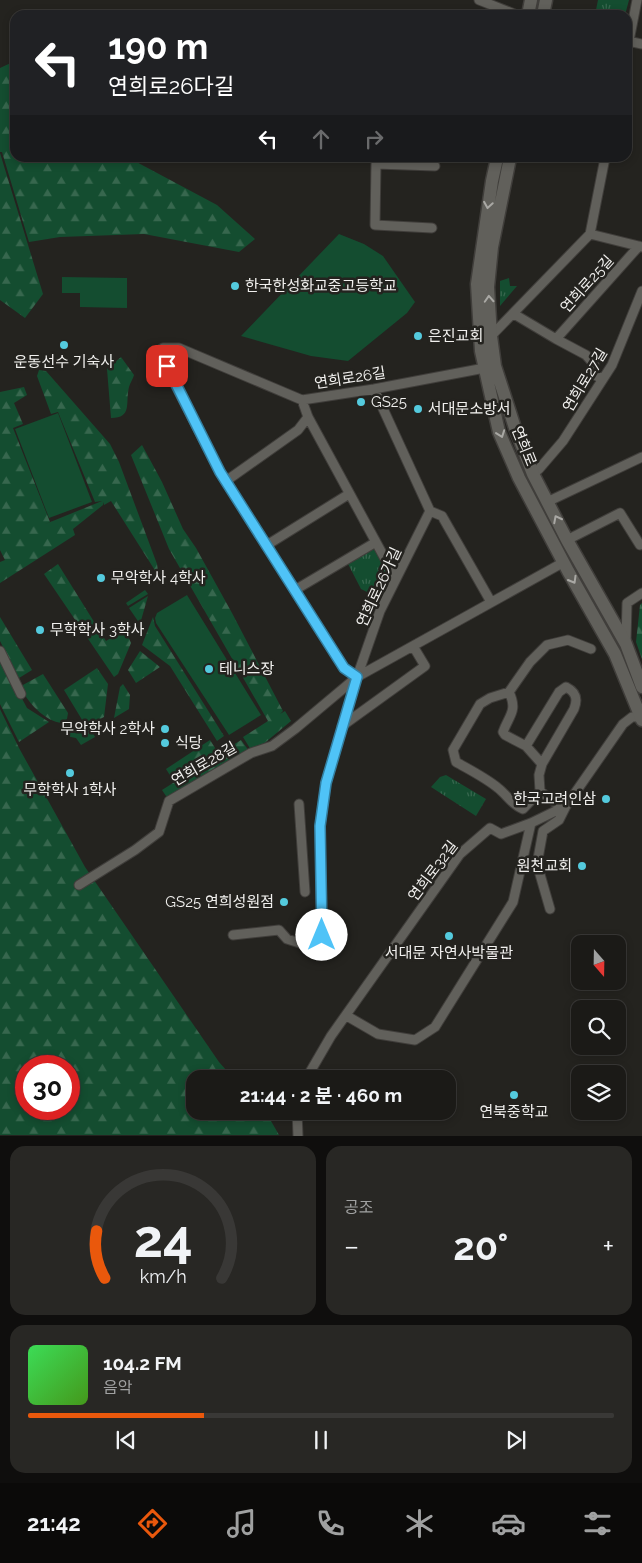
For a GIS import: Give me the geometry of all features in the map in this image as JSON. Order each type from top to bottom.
[{"type":"main road","name":"연희로","points":[[496,162],[477,284],[478,323],[490,367],[534,474],[567,540],[626,644],[642,687]]},
{"type":"main road","name":"연희로","points":[[509,162],[492,247],[488,287],[491,336],[490,367],[499,432],[519,478],[615,654],[641,718]]},
{"type":"street","points":[[479,0],[505,10]]},
{"type":"street","points":[[632,23],[637,0]]},
{"type":"street","points":[[590,234],[604,162]]},
{"type":"street","points":[[432,228],[375,225],[376,164],[435,166]]},
{"type":"street","name":"연희로25길","points":[[491,336],[590,234],[640,247],[556,339]]},
{"type":"street","name":"연희로27길","points":[[534,474],[563,441],[612,365],[642,291]]},
{"type":"street","points":[[514,314],[586,355],[594,364],[590,372],[602,379]]},
{"type":"street","name":"연희로26길","points":[[226,481],[158,351],[163,348],[179,348],[302,400],[374,389],[490,367]]},
{"type":"street","points":[[374,389],[430,511],[442,516],[491,602]]},
{"type":"street","points":[[302,400],[308,417],[396,579]]},
{"type":"street","points":[[233,935],[279,930],[287,939],[306,945],[322,935],[320,826],[326,783],[357,677],[344,668],[226,481],[298,430],[308,417]]},
{"type":"street","points":[[548,502],[642,457]]},
{"type":"street","points":[[267,546],[349,494]]},
{"type":"street","name":"연희로26가길","points":[[357,677],[380,610],[430,511]]},
{"type":"street","points":[[567,540],[620,513],[640,545]]},
{"type":"street","points":[[295,590],[376,542]]},
{"type":"street","name":"연희로28길","points":[[79,885],[135,850],[159,832],[169,801],[251,753],[272,746],[357,677],[564,562]]},
{"type":"street","points":[[626,644],[627,603],[642,593]]},
{"type":"street","points":[[540,791],[526,807],[520,808],[498,788],[456,762],[453,750],[480,704],[490,698],[509,692],[530,662],[547,645],[568,640],[591,649]]},
{"type":"street","points":[[342,726],[425,666],[413,646]]},
{"type":"street","points":[[0,651],[21,694]]},
{"type":"street","points":[[526,746],[559,692],[566,687],[572,690],[576,696],[577,703],[538,774],[540,791],[554,802],[566,806],[559,820],[543,831],[537,864],[550,909]]},
{"type":"street","points":[[509,692],[514,708],[503,732],[505,735],[526,746],[542,764]]},
{"type":"street","name":"연희로32길","points":[[311,1070],[331,1036],[460,854],[490,828],[501,834],[531,823],[566,806],[623,724],[632,717],[641,718]]},
{"type":"street","points":[[299,804],[305,892]]},
{"type":"street","points":[[347,1016],[378,1034],[415,1040],[435,1026],[513,902],[531,823]]},
{"type":"street","points":[[297,1120],[298,1136]]},
{"type":"green space","points":[[598,0],[629,0],[626,10],[596,10]]},
{"type":"green space","points":[[10,63],[10,162],[136,162],[217,205],[255,239],[239,252],[144,234],[60,237],[29,242],[2,152],[0,152],[0,68]]},
{"type":"green space","points":[[0,153],[43,294],[25,318],[0,300]]},
{"type":"green space","points":[[339,234],[364,244],[383,256],[415,302],[407,313],[348,361],[311,356],[241,336]]},
{"type":"green space","points":[[62,277],[127,278],[127,308],[80,307],[80,293],[62,293]]},
{"type":"green space","points":[[509,278],[510,286],[517,286],[500,306],[500,281]]},
{"type":"green space","points":[[121,357],[134,375],[129,387],[125,412],[123,415],[111,418],[107,369]]},
{"type":"green space","points":[[39,370],[46,371],[110,444],[119,462],[158,571],[156,572],[111,501],[104,505],[103,502],[103,505],[73,529],[75,535],[0,583],[0,562],[5,560],[0,550],[0,392],[24,387],[27,395],[14,403],[23,424],[13,428],[50,522],[43,525],[102,501],[95,502],[58,412],[51,414],[37,376]]},
{"type":"green space","points":[[58,413],[92,502],[49,518],[15,429]]},
{"type":"green space","points":[[142,445],[162,482],[183,529],[196,548],[232,613],[283,711],[280,714],[285,711],[291,721],[261,746],[251,750],[243,737],[268,721],[169,549],[131,455]]},
{"type":"green space","points":[[374,547],[389,575],[377,597],[361,589],[347,562]]},
{"type":"green space","points":[[58,564],[106,641],[125,629],[131,643],[118,674],[114,677],[44,574]]},
{"type":"green space","points":[[145,590],[148,594],[128,606],[126,603]]},
{"type":"green space","name":"테니스장","points":[[187,595],[261,715],[229,735],[156,623],[157,613]]},
{"type":"green space","points":[[148,596],[140,624],[129,608]]},
{"type":"green space","points":[[642,603],[642,659],[636,642],[640,605]]},
{"type":"green space","points":[[0,617],[32,670],[19,678],[0,641]]},
{"type":"green space","points":[[153,617],[155,626],[224,736],[217,741],[170,666],[142,645]]},
{"type":"green space","points":[[140,651],[160,667],[136,683],[128,670]]},
{"type":"green space","points":[[0,657],[27,708],[49,722],[19,742],[0,704]]},
{"type":"green space","points":[[97,668],[108,684],[104,717],[92,723],[84,723],[64,690]]},
{"type":"green space","points":[[43,674],[68,713],[67,719],[62,723],[43,715],[23,692],[21,686]]},
{"type":"green space","points":[[123,684],[130,695],[129,709],[114,718],[120,687]]},
{"type":"green space","points":[[0,709],[19,748],[85,867],[226,1070],[186,1070],[186,1120],[270,1120],[279,1135],[0,1135]]},
{"type":"green space","points":[[77,726],[92,731],[95,737],[81,745],[76,738],[66,736],[63,732],[66,728]]},
{"type":"green space","points":[[210,740],[217,751],[173,780],[166,769]]},
{"type":"green space","points":[[241,740],[249,751],[168,799],[162,790]]},
{"type":"green space","points":[[446,775],[486,799],[476,816],[431,787],[440,777]]},
{"type":"place","name":"한국한성화교중고등학교","points":[[235,286]]},
{"type":"place","name":"은진교회","points":[[418,336]]},
{"type":"place","name":"운동선수 기숙사","points":[[64,345]]},
{"type":"place","name":"GS25","points":[[361,402]]},
{"type":"place","name":"서대문소방서","points":[[418,409]]},
{"type":"place","name":"무악학사 4학사","points":[[101,578]]},
{"type":"place","name":"무학학사 3학사","points":[[40,630]]},
{"type":"place","name":"테니스장","points":[[209,669]]},
{"type":"place","name":"무악학사 2학사","points":[[165,729]]},
{"type":"place","name":"식당","points":[[165,743]]},
{"type":"place","name":"무학학사 1학사","points":[[70,773]]},
{"type":"place","name":"한국고려인삼","points":[[606,799]]},
{"type":"place","name":"원천교회","points":[[582,866]]},
{"type":"place","name":"GS25 연희성원점","points":[[284,902]]},
{"type":"place","name":"서대문 자연사박물관","points":[[449,936]]},
{"type":"place","name":"연북중학교","points":[[514,1095]]},
{"type":"route","points":[[167,366],[220,472],[344,668],[357,677],[326,783],[320,826],[322,935]]}]
